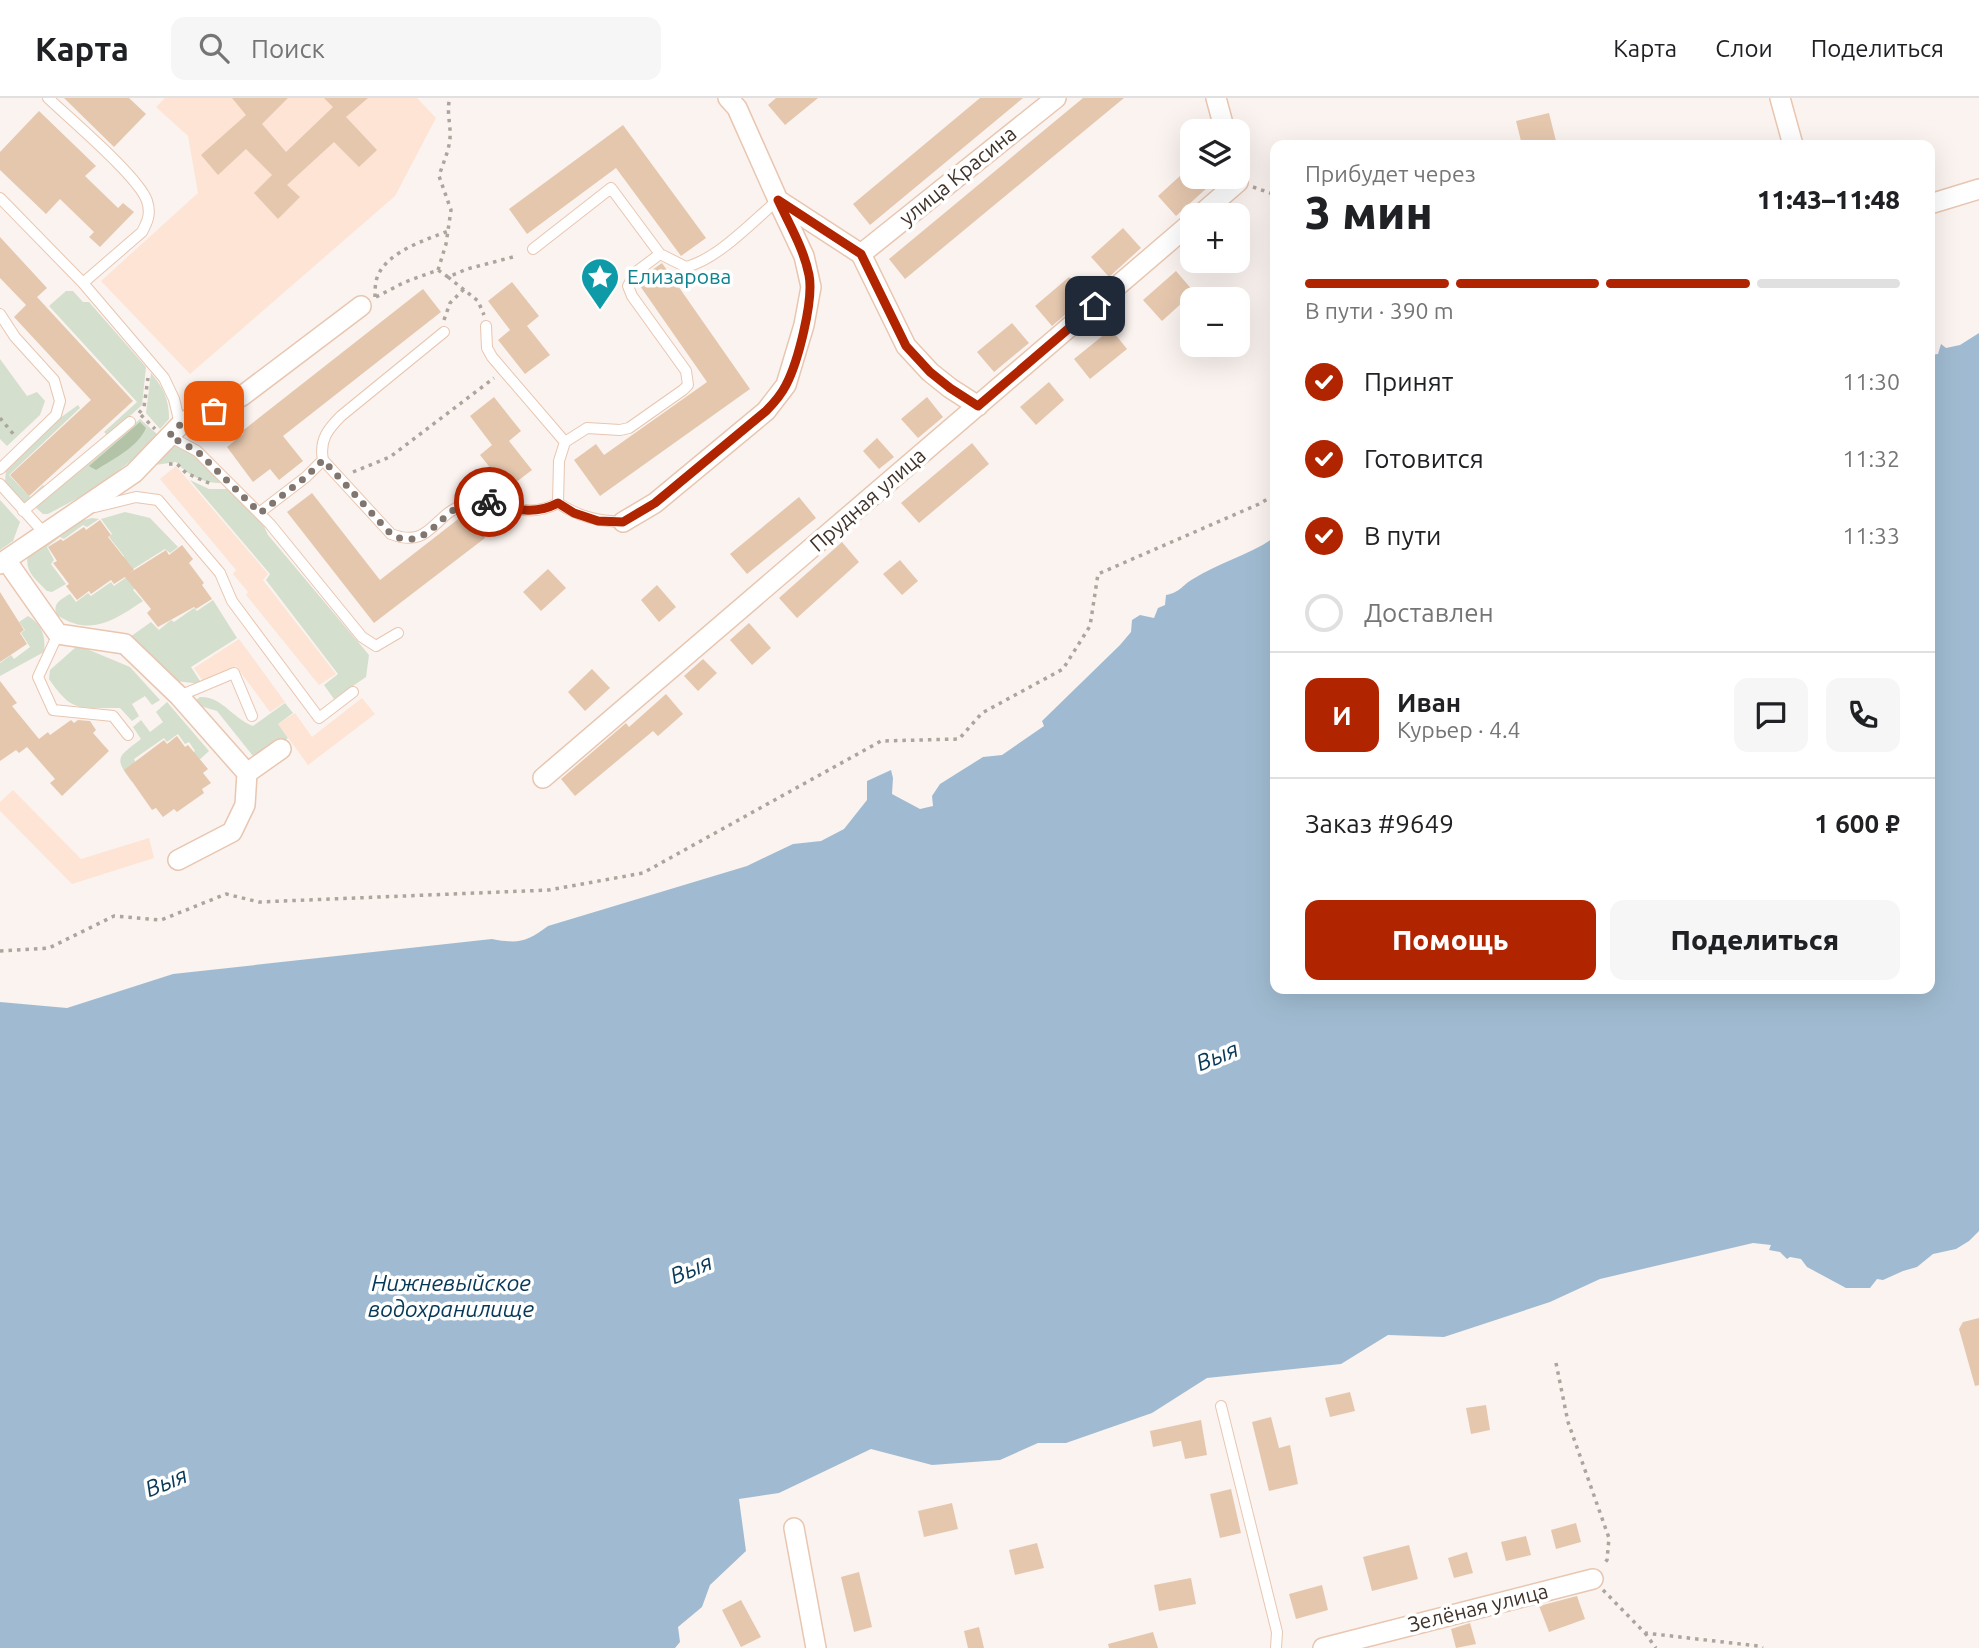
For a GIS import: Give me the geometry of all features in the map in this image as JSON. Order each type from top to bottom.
[{"type":"street","name":"улица Красина","points":[[861,254],[1056,98]]},
{"type":"street","points":[[1216,98],[1222,119]]},
{"type":"street","points":[[1780,98],[1792,140]]},
{"type":"street","points":[[623,522],[655,503],[766,411],[786,385],[804,324],[811,287],[804,256],[738,101]]},
{"type":"street","points":[[1213,203],[1227,189]]},
{"type":"street","points":[[1935,202],[1979,189]]},
{"type":"street","points":[[778,200],[861,254],[906,346],[923,366],[978,406]]},
{"type":"street","name":"Прудная улица","points":[[543,778],[1180,232]]},
{"type":"street","points":[[178,860],[233,832],[246,805],[247,773],[179,696],[125,644],[58,634],[3,562],[134,472],[184,421],[214,411],[242,396],[368,302]]},
{"type":"street","points":[[247,773],[281,749]]},
{"type":"street","points":[[794,1528],[816,1648]]},
{"type":"street","name":"Зелёная улица","points":[[1323,1648],[1593,1579]]},
{"type":"lane","points":[[48,98],[133,180],[147,201],[148,221],[142,232],[83,282]]},
{"type":"lane","points":[[533,249],[611,188],[660,254],[686,267],[711,256],[778,200]]},
{"type":"lane","points":[[0,198],[83,282],[164,377],[174,399],[175,430],[260,513],[362,637],[376,646],[398,633]]},
{"type":"lane","points":[[558,503],[559,461],[565,442],[587,428],[629,428],[688,385],[686,371],[637,305],[628,286],[636,272],[660,254]]},
{"type":"lane","points":[[0,314],[15,337],[54,380],[60,401],[56,415],[0,469]]},
{"type":"lane","points":[[486,326],[487,348],[503,372],[565,442]]},
{"type":"lane","points":[[444,332],[341,415],[327,430],[323,441],[323,460],[391,534],[404,539],[422,535],[453,509],[472,502],[538,512],[558,503]]},
{"type":"lane","points":[[23,511],[130,422]]},
{"type":"lane","points":[[260,513],[323,460]]},
{"type":"lane","points":[[0,484],[45,534]]},
{"type":"lane","points":[[78,511],[136,497],[158,500],[220,573],[232,601],[319,718],[352,692]]},
{"type":"lane","points":[[558,503],[574,513],[598,521],[623,522]]},
{"type":"lane","points":[[58,634],[38,677],[53,710],[113,716],[128,735]]},
{"type":"lane","points":[[179,696],[234,673],[252,716]]},
{"type":"lane","points":[[1221,1406],[1277,1632],[1276,1648]]},
{"type":"path","points":[[438,270],[451,210],[439,176],[449,148],[451,133],[447,106],[450,98]]},
{"type":"path","points":[[1250,185],[1270,193]]},
{"type":"path","points":[[368,302],[378,274],[390,260],[448,231]]},
{"type":"path","points":[[448,277],[513,257]]},
{"type":"path","points":[[438,270],[478,301],[486,326]]},
{"type":"path","points":[[368,302],[405,282],[438,270]]},
{"type":"path","points":[[444,332],[443,317],[450,303],[464,289]]},
{"type":"path","points":[[130,422],[144,407],[148,361]]},
{"type":"path","points":[[338,479],[390,457],[474,390],[503,372]]},
{"type":"path","points":[[139,413],[159,433],[175,430]]},
{"type":"path","points":[[0,418],[23,446]]},
{"type":"path","points":[[162,465],[177,464],[187,474],[211,485],[230,484]]},
{"type":"path","points":[[0,951],[49,948],[114,916],[161,920],[226,894],[259,902],[549,890],[643,873],[881,741],[958,739],[982,713],[1063,669],[1090,626],[1098,574],[1270,498]]},
{"type":"path","points":[[1556,1363],[1568,1422],[1609,1538],[1607,1560],[1593,1579],[1656,1648]]},
{"type":"path","points":[[1645,1633],[1763,1648]]},
{"type":"shaded area","points":[[165,98],[417,98],[436,118],[395,196],[190,374],[101,281],[198,193],[188,136],[156,107]]},
{"type":"shaded area","points":[[176,466],[268,574],[263,580],[336,674],[319,685],[246,595],[248,592],[233,574],[236,570],[160,479]]},
{"type":"shaded area","points":[[239,639],[285,702],[270,712],[236,666],[206,686],[194,668]]},
{"type":"shaded area","points":[[362,698],[375,714],[308,765],[278,724],[295,713],[312,737]]},
{"type":"shaded area","points":[[13,790],[81,859],[149,838],[154,858],[72,884],[0,811],[0,802]]},
{"type":"green space","points":[[66,291],[73,291],[83,302],[89,302],[146,367],[142,405],[108,436],[104,432],[137,402],[49,306]]},
{"type":"green space","points":[[0,359],[27,396],[37,392],[45,401],[40,415],[7,446],[0,439]]},
{"type":"green space","points":[[151,373],[162,388],[168,405],[169,419],[160,429],[146,413]]},
{"type":"green space","points":[[78,405],[80,408],[9,475],[30,497],[43,485],[46,489],[25,504],[5,482],[6,469],[60,418]]},
{"type":"green space","points":[[140,419],[157,434],[132,460],[93,490],[48,514],[43,514],[35,507]]},
{"type":"green space","points":[[140,422],[146,428],[131,447],[96,470],[89,466]]},
{"type":"green space","points":[[174,444],[189,450],[224,483],[197,478],[176,462],[155,465],[152,462]]},
{"type":"green space","points":[[190,480],[209,489],[229,489],[263,524],[268,535],[369,655],[366,677],[334,699],[324,685],[338,674],[266,580],[270,574]]},
{"type":"green space","points":[[0,500],[20,522],[13,541],[0,550]]},
{"type":"green space","points":[[125,512],[150,518],[178,547],[170,553],[165,549],[130,571],[121,559],[124,556],[109,537],[112,534],[101,519]]},
{"type":"green space","points":[[99,519],[87,527],[83,525],[64,539],[60,537],[47,547],[54,560],[51,564],[66,584],[52,592],[47,591],[28,568],[29,550],[76,522]]},
{"type":"green space","points":[[128,576],[136,587],[133,590],[143,601],[122,615],[91,626],[69,622],[57,615],[56,605],[68,595],[76,602],[88,593],[91,596],[111,582],[114,586]]},
{"type":"green space","points":[[213,600],[237,638],[191,667],[202,684],[167,680],[130,637],[151,622],[159,630],[171,620],[174,622],[194,608],[197,611]]},
{"type":"green space","points":[[28,616],[42,631],[44,652],[0,676],[0,663],[11,655],[14,659],[30,647],[21,633],[25,630],[19,622]]},
{"type":"green space","points":[[76,647],[130,667],[160,700],[152,705],[145,696],[132,704],[139,716],[132,721],[120,708],[86,708],[71,703],[49,679],[50,670]]},
{"type":"green space","points":[[200,697],[215,700],[253,726],[285,703],[293,713],[278,724],[288,738],[257,761],[217,711],[197,705],[196,700]]},
{"type":"green space","points":[[167,702],[209,751],[197,762],[191,755],[195,751],[189,742],[185,744],[178,734],[167,742],[164,738],[134,759],[136,764],[132,782],[120,762],[123,754],[141,739],[133,727],[141,720],[150,732],[163,722],[156,712]]},
{"type":"water","name":"Нижневыйское водохранилище","points":[[1979,333],[1979,1231],[1969,1241],[1956,1249],[1933,1254],[1917,1267],[1883,1280],[1877,1279],[1870,1288],[1846,1288],[1807,1267],[1801,1259],[1787,1259],[1780,1252],[1769,1250],[1771,1245],[1753,1243],[1600,1279],[1550,1302],[1444,1337],[1388,1335],[1341,1364],[1207,1378],[1152,1413],[1066,1443],[1038,1443],[1000,1460],[932,1465],[871,1449],[779,1493],[739,1499],[746,1551],[710,1585],[702,1607],[678,1627],[680,1642],[675,1648],[0,1648],[0,1002],[67,1008],[173,974],[492,939],[522,940],[548,926],[747,866],[793,844],[821,841],[844,829],[867,800],[867,781],[891,770],[892,794],[920,809],[933,806],[932,796],[940,784],[983,757],[1002,755],[1044,726],[1042,721],[1131,632],[1132,620],[1140,615],[1154,618],[1158,608],[1165,605],[1166,595],[1270,540],[1270,994],[1935,994],[1935,354],[1938,354],[1941,344],[1946,348],[1960,345]]},
{"type":"building","points":[[64,98],[129,98],[146,114],[114,147]]},
{"type":"building","points":[[232,98],[288,98],[262,124],[286,152],[333,107],[324,98],[368,98],[346,117],[377,150],[359,167],[334,142],[287,185],[300,197],[278,219],[254,193],[272,175],[246,149],[218,175],[201,155],[246,115]]},
{"type":"building","points":[[776,98],[818,98],[785,125],[768,105]]},
{"type":"building","points":[[980,98],[1023,98],[870,225],[853,204]]},
{"type":"building","points":[[1083,98],[1124,98],[905,279],[889,259]]},
{"type":"building","points":[[39,111],[96,166],[85,176],[118,208],[123,203],[134,212],[100,247],[89,237],[94,232],[60,199],[46,214],[0,170],[0,152]]},
{"type":"building","points":[[1549,113],[1556,140],[1521,140],[1516,121]]},
{"type":"building","points":[[623,125],[706,238],[681,256],[616,168],[527,234],[509,209]]},
{"type":"building","points":[[1180,176],[1180,189],[1206,189],[1190,203],[1180,203],[1180,212],[1176,216],[1158,196]]},
{"type":"building","points":[[1123,228],[1141,248],[1109,277],[1091,257]]},
{"type":"building","points":[[0,237],[47,288],[37,297],[133,401],[29,496],[10,475],[91,400],[14,317],[26,305],[0,278]]},
{"type":"building","points":[[662,263],[750,389],[600,496],[574,460],[596,444],[604,455],[707,382],[638,283]]},
{"type":"building","points":[[1176,271],[1190,287],[1180,287],[1180,305],[1162,321],[1143,300]]},
{"type":"building","points":[[1069,277],[1086,297],[1052,326],[1035,306]]},
{"type":"building","points":[[512,282],[539,316],[527,326],[550,355],[525,374],[498,340],[510,330],[488,301]]},
{"type":"building","points":[[423,289],[441,312],[283,436],[303,461],[279,480],[270,469],[253,482],[227,447],[243,434],[241,432]]},
{"type":"building","points":[[1012,323],[1029,343],[994,372],[977,352]]},
{"type":"building","points":[[1111,329],[1127,349],[1090,379],[1074,359]]},
{"type":"building","points":[[1049,382],[1064,400],[1036,425],[1020,407]]},
{"type":"building","points":[[494,397],[521,431],[509,441],[532,470],[507,489],[480,455],[492,445],[470,416]]},
{"type":"building","points":[[927,397],[943,417],[918,438],[901,419]]},
{"type":"building","points":[[877,438],[894,457],[879,469],[863,451]]},
{"type":"building","points":[[972,443],[989,464],[919,523],[901,503]]},
{"type":"building","points":[[312,493],[380,580],[466,513],[485,538],[374,623],[287,512]]},
{"type":"building","points":[[799,497],[816,518],[747,574],[730,554]]},
{"type":"building","points":[[100,520],[111,535],[108,537],[134,570],[128,574],[166,550],[169,555],[182,545],[193,559],[189,563],[212,599],[158,627],[147,613],[151,609],[125,577],[114,584],[111,580],[77,600],[53,563],[57,561],[48,547],[84,527],[86,530]]},
{"type":"building","points":[[842,542],[859,562],[797,618],[779,598]]},
{"type":"building","points":[[900,560],[918,581],[902,595],[883,574]]},
{"type":"building","points":[[548,569],[566,588],[541,611],[523,592]]},
{"type":"building","points":[[657,585],[676,607],[659,622],[641,600]]},
{"type":"building","points":[[0,592],[24,630],[20,633],[27,644],[0,662]]},
{"type":"building","points":[[749,623],[771,648],[752,665],[730,640]]},
{"type":"building","points":[[703,659],[717,673],[698,691],[684,676]]},
{"type":"building","points":[[592,669],[610,688],[585,711],[568,692]]},
{"type":"building","points":[[0,681],[17,703],[12,706],[39,739],[48,732],[50,735],[71,720],[74,723],[78,720],[90,721],[96,730],[93,733],[109,751],[62,796],[50,783],[55,779],[27,747],[19,753],[16,750],[0,761]]},
{"type":"building","points":[[666,694],[683,714],[658,736],[653,731],[575,796],[561,779],[626,723],[629,727]]},
{"type":"building","points":[[177,736],[208,769],[203,773],[211,783],[202,789],[204,793],[177,812],[174,809],[163,817],[156,808],[152,810],[124,770],[164,740],[167,744]]},
{"type":"building","points":[[1979,1318],[1979,1385],[1975,1386],[1959,1329],[1963,1322]]},
{"type":"building","points":[[1350,1392],[1355,1411],[1330,1417],[1325,1398]]},
{"type":"building","points":[[1486,1405],[1490,1430],[1471,1434],[1466,1408]]},
{"type":"building","points":[[1271,1417],[1279,1448],[1290,1445],[1298,1484],[1269,1491],[1252,1422]]},
{"type":"building","points":[[1201,1420],[1207,1455],[1185,1459],[1181,1441],[1153,1447],[1150,1431]]},
{"type":"building","points":[[1231,1489],[1241,1533],[1220,1538],[1210,1494]]},
{"type":"building","points":[[952,1503],[958,1529],[924,1537],[918,1511]]},
{"type":"building","points":[[1576,1523],[1581,1542],[1556,1549],[1551,1530]]},
{"type":"building","points":[[1526,1536],[1531,1555],[1506,1561],[1501,1542]]},
{"type":"building","points":[[1037,1543],[1044,1568],[1015,1575],[1009,1550]]},
{"type":"building","points":[[1409,1545],[1418,1579],[1372,1591],[1363,1557]]},
{"type":"building","points":[[1467,1552],[1473,1573],[1454,1578],[1448,1558]]},
{"type":"building","points":[[859,1572],[872,1627],[854,1632],[841,1577]]},
{"type":"building","points":[[1191,1578],[1196,1604],[1159,1611],[1154,1585]]},
{"type":"building","points":[[1322,1585],[1328,1610],[1296,1619],[1289,1594]]},
{"type":"building","points":[[1577,1596],[1585,1619],[1549,1632],[1539,1606]]},
{"type":"building","points":[[741,1600],[761,1637],[741,1647],[722,1610]]},
{"type":"building","points":[[1470,1623],[1476,1644],[1456,1648],[1451,1629]]},
{"type":"building","points":[[979,1627],[984,1648],[968,1648],[964,1631]]},
{"type":"building","points":[[1153,1632],[1158,1648],[1109,1648],[1108,1644]]},
{"type":"way so far","points":[[214,411],[184,421],[169,436],[197,451],[260,513],[323,460],[391,534],[404,539],[422,535],[453,509],[462,505],[489,502]]},
{"type":"place","name":"Елизарова","points":[[600,311]]},
{"type":"route","points":[[489,502],[516,510],[538,512],[558,503],[574,513],[598,521],[623,522],[655,503],[766,411],[786,385],[793,369],[811,287],[804,256],[778,200],[861,254],[906,346],[930,372],[978,406],[1095,306]]},
{"type":"water label","name":"Выя","points":[[1217,1056]]},
{"type":"water label","name":"Выя","points":[[691,1269]]},
{"type":"water label","name":"Выя","points":[[166,1482]]}]
